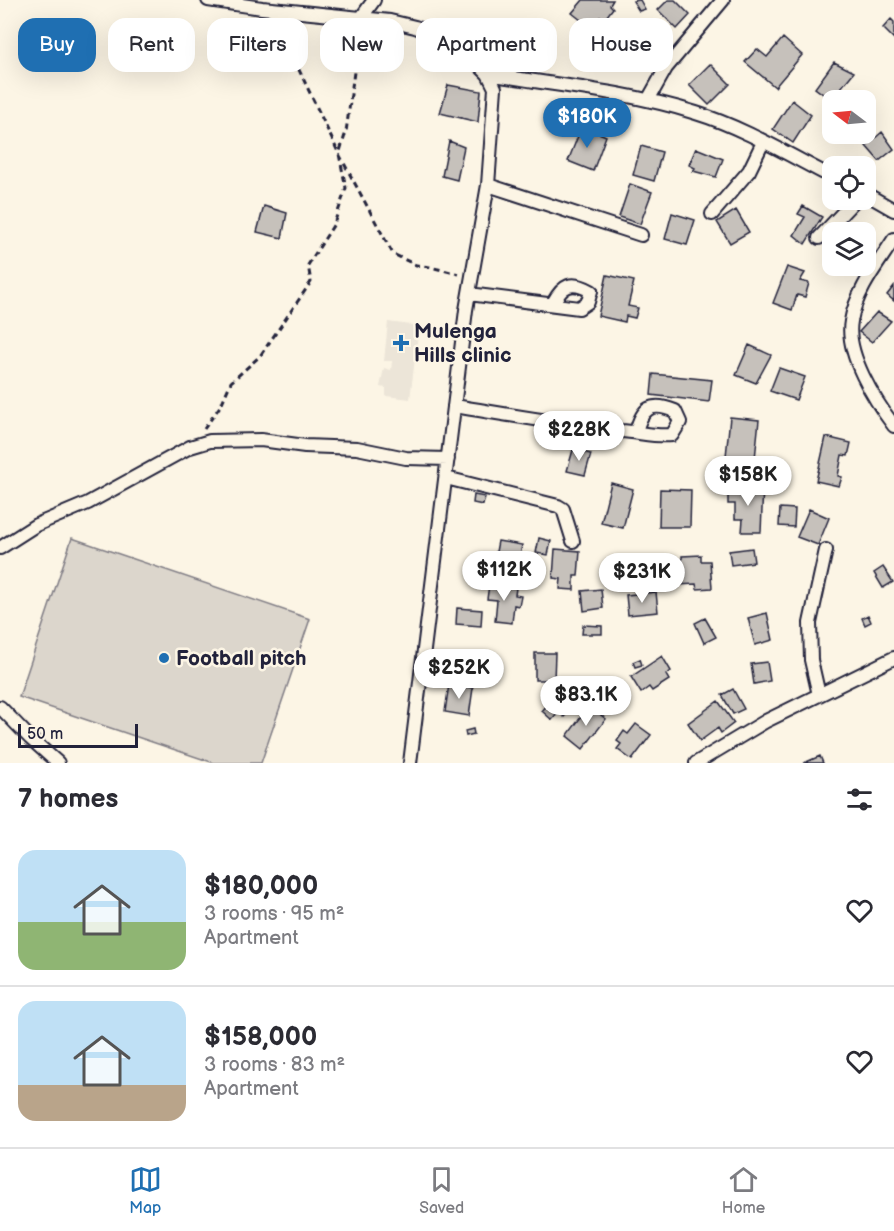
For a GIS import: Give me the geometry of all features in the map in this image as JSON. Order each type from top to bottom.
[{"type":"street","points":[[208,0],[361,18],[374,0]]},
{"type":"street","points":[[648,100],[666,68],[723,0]]},
{"type":"street","points":[[404,24],[455,41],[488,74],[495,88],[488,185],[469,294],[410,763]]},
{"type":"street","points":[[488,74],[648,100],[698,113],[822,172]]},
{"type":"street","points":[[712,214],[749,171],[762,142]]},
{"type":"street","points":[[488,185],[641,236]]},
{"type":"street","points":[[876,200],[894,210]]},
{"type":"street","points":[[819,237],[845,210]]},
{"type":"street","points":[[894,239],[860,293],[851,321],[850,333],[855,358],[894,426]]},
{"type":"street","points":[[469,294],[553,303]]},
{"type":"street","points":[[454,406],[562,424],[636,432]]},
{"type":"street","points":[[0,548],[36,525],[88,503],[190,447],[218,441],[261,440],[305,446],[357,448],[406,458],[448,459]]},
{"type":"street","points":[[446,478],[558,506],[563,509],[573,541]]},
{"type":"street","points":[[819,695],[811,660],[810,623],[826,550]]},
{"type":"street","points":[[696,763],[766,721],[894,658]]},
{"type":"street","points":[[0,707],[58,763]]},
{"type":"path","points":[[262,8],[281,32],[339,154],[393,254],[416,266],[430,267],[472,278]]},
{"type":"path","points":[[190,447],[222,405],[231,382],[260,356],[310,282],[308,264],[334,224],[346,188],[339,154],[346,132],[354,72]]},
{"type":"shaded area","name":"Mulenga Hills clinic","points":[[388,322],[419,326],[410,399],[386,396],[386,388],[380,387],[384,368],[391,370],[392,361],[384,361]]},
{"type":"shaded area","name":"Football pitch","points":[[72,538],[310,619],[261,763],[214,763],[19,697]]},
{"type":"building","points":[[583,0],[613,0],[610,5],[613,8],[606,18],[578,18],[572,13]]},
{"type":"building","points":[[640,0],[645,9],[639,11],[633,1]]},
{"type":"building","points":[[668,0],[675,0],[690,15],[677,29],[673,25],[673,18],[666,18],[658,10]]},
{"type":"building","points":[[891,19],[894,22],[894,39],[883,28]]},
{"type":"building","points":[[783,38],[802,55],[775,87],[745,62],[757,49],[767,57]]},
{"type":"building","points":[[834,62],[854,72],[839,90],[822,90],[822,93],[815,88]]},
{"type":"building","points":[[710,64],[730,84],[709,105],[689,85]]},
{"type":"building","points":[[448,85],[481,91],[478,122],[440,113]]},
{"type":"building","points":[[792,100],[811,115],[793,143],[773,129]]},
{"type":"building","points":[[582,126],[606,136],[593,171],[568,161]]},
{"type":"building","points":[[882,132],[894,149],[879,161],[866,146],[876,144],[876,137]]},
{"type":"building","points":[[449,141],[464,147],[457,180],[442,176]]},
{"type":"building","points":[[641,146],[662,152],[654,181],[633,175]]},
{"type":"building","points":[[696,148],[723,159],[716,177],[693,171],[695,168],[689,165]]},
{"type":"building","points":[[630,184],[652,192],[640,224],[619,217]]},
{"type":"building","points":[[264,206],[287,213],[282,238],[257,232]]},
{"type":"building","points":[[803,206],[822,217],[805,244],[794,235],[805,217],[798,214]]},
{"type":"building","points":[[736,210],[749,232],[730,243],[717,222]]},
{"type":"building","points":[[672,213],[695,220],[687,245],[665,239]]},
{"type":"building","points":[[787,267],[805,273],[800,281],[809,283],[805,297],[797,295],[792,310],[773,303]]},
{"type":"building","points":[[607,275],[634,281],[628,306],[638,308],[635,318],[626,316],[625,322],[598,316]]},
{"type":"building","points":[[894,286],[894,301],[887,295]]},
{"type":"building","points":[[877,312],[891,321],[872,342],[859,332]]},
{"type":"building","points":[[749,345],[771,355],[756,383],[736,375]]},
{"type":"building","points":[[779,368],[805,377],[796,400],[770,391]]},
{"type":"building","points":[[653,374],[712,380],[709,402],[651,395]]},
{"type":"building","points":[[730,417],[759,420],[754,468],[725,466]]},
{"type":"building","points":[[826,437],[851,443],[848,456],[842,455],[838,476],[842,477],[839,486],[816,481]]},
{"type":"building","points":[[573,450],[591,454],[585,475],[567,471]]},
{"type":"building","points":[[611,483],[633,489],[623,528],[601,523]]},
{"type":"building","points":[[735,485],[763,486],[761,532],[742,532],[743,519],[735,519],[735,504],[728,504],[728,493],[735,493]]},
{"type":"building","points":[[660,489],[691,490],[690,527],[659,527]]},
{"type":"building","points":[[474,495],[485,497],[483,505],[473,503]]},
{"type":"building","points":[[780,508],[795,509],[794,527],[779,526]]},
{"type":"building","points":[[809,509],[829,518],[818,545],[797,537]]},
{"type":"building","points":[[539,538],[551,541],[548,555],[536,553]]},
{"type":"building","points":[[498,541],[522,545],[516,577],[492,573]]},
{"type":"building","points":[[752,548],[754,562],[731,565],[729,551]]},
{"type":"building","points":[[555,549],[580,551],[578,576],[574,576],[574,590],[560,589],[561,579],[553,578]]},
{"type":"building","points":[[701,555],[701,561],[710,561],[712,588],[697,589],[696,584],[677,585],[675,560],[682,560],[682,556]]},
{"type":"building","points":[[883,567],[893,582],[883,588],[874,573]]},
{"type":"building","points":[[489,585],[516,588],[515,595],[521,596],[519,606],[514,605],[512,623],[495,621],[497,600],[487,599]]},
{"type":"building","points":[[601,589],[603,608],[584,611],[582,591]]},
{"type":"building","points":[[656,592],[658,612],[628,615],[626,595]]},
{"type":"building","points":[[457,608],[482,610],[481,626],[456,624]]},
{"type":"building","points":[[767,613],[773,640],[755,645],[748,618]]},
{"type":"building","points":[[868,615],[871,622],[865,625],[862,618]]},
{"type":"building","points":[[705,618],[716,637],[704,643],[695,623]]},
{"type":"building","points":[[583,625],[602,626],[602,634],[582,634]]},
{"type":"building","points":[[535,653],[555,653],[554,680],[535,680]]},
{"type":"building","points":[[662,656],[671,671],[666,675],[669,680],[652,691],[649,687],[641,693],[631,677]]},
{"type":"building","points":[[640,659],[642,665],[635,667],[633,662]]},
{"type":"building","points":[[767,662],[770,681],[754,684],[751,664]]},
{"type":"building","points":[[449,684],[473,688],[469,716],[445,712]]},
{"type":"building","points":[[733,689],[744,709],[733,714],[722,695]]},
{"type":"building","points":[[556,695],[571,709],[564,717],[559,712],[552,720],[542,711]]},
{"type":"building","points":[[718,701],[734,723],[721,733],[718,728],[700,741],[688,723]]},
{"type":"building","points":[[589,706],[606,719],[583,749],[567,736]]},
{"type":"building","points":[[636,724],[651,735],[632,760],[617,749],[621,744],[617,741],[624,731],[628,734]]},
{"type":"building","points":[[473,729],[474,734],[466,736],[465,731]]},
{"type":"building","points":[[820,756],[823,763],[804,763]]},
{"type":"place","name":"Mulenga Hills clinic","points":[[401,343]]},
{"type":"place","name":"Football pitch","points":[[164,658]]}]
